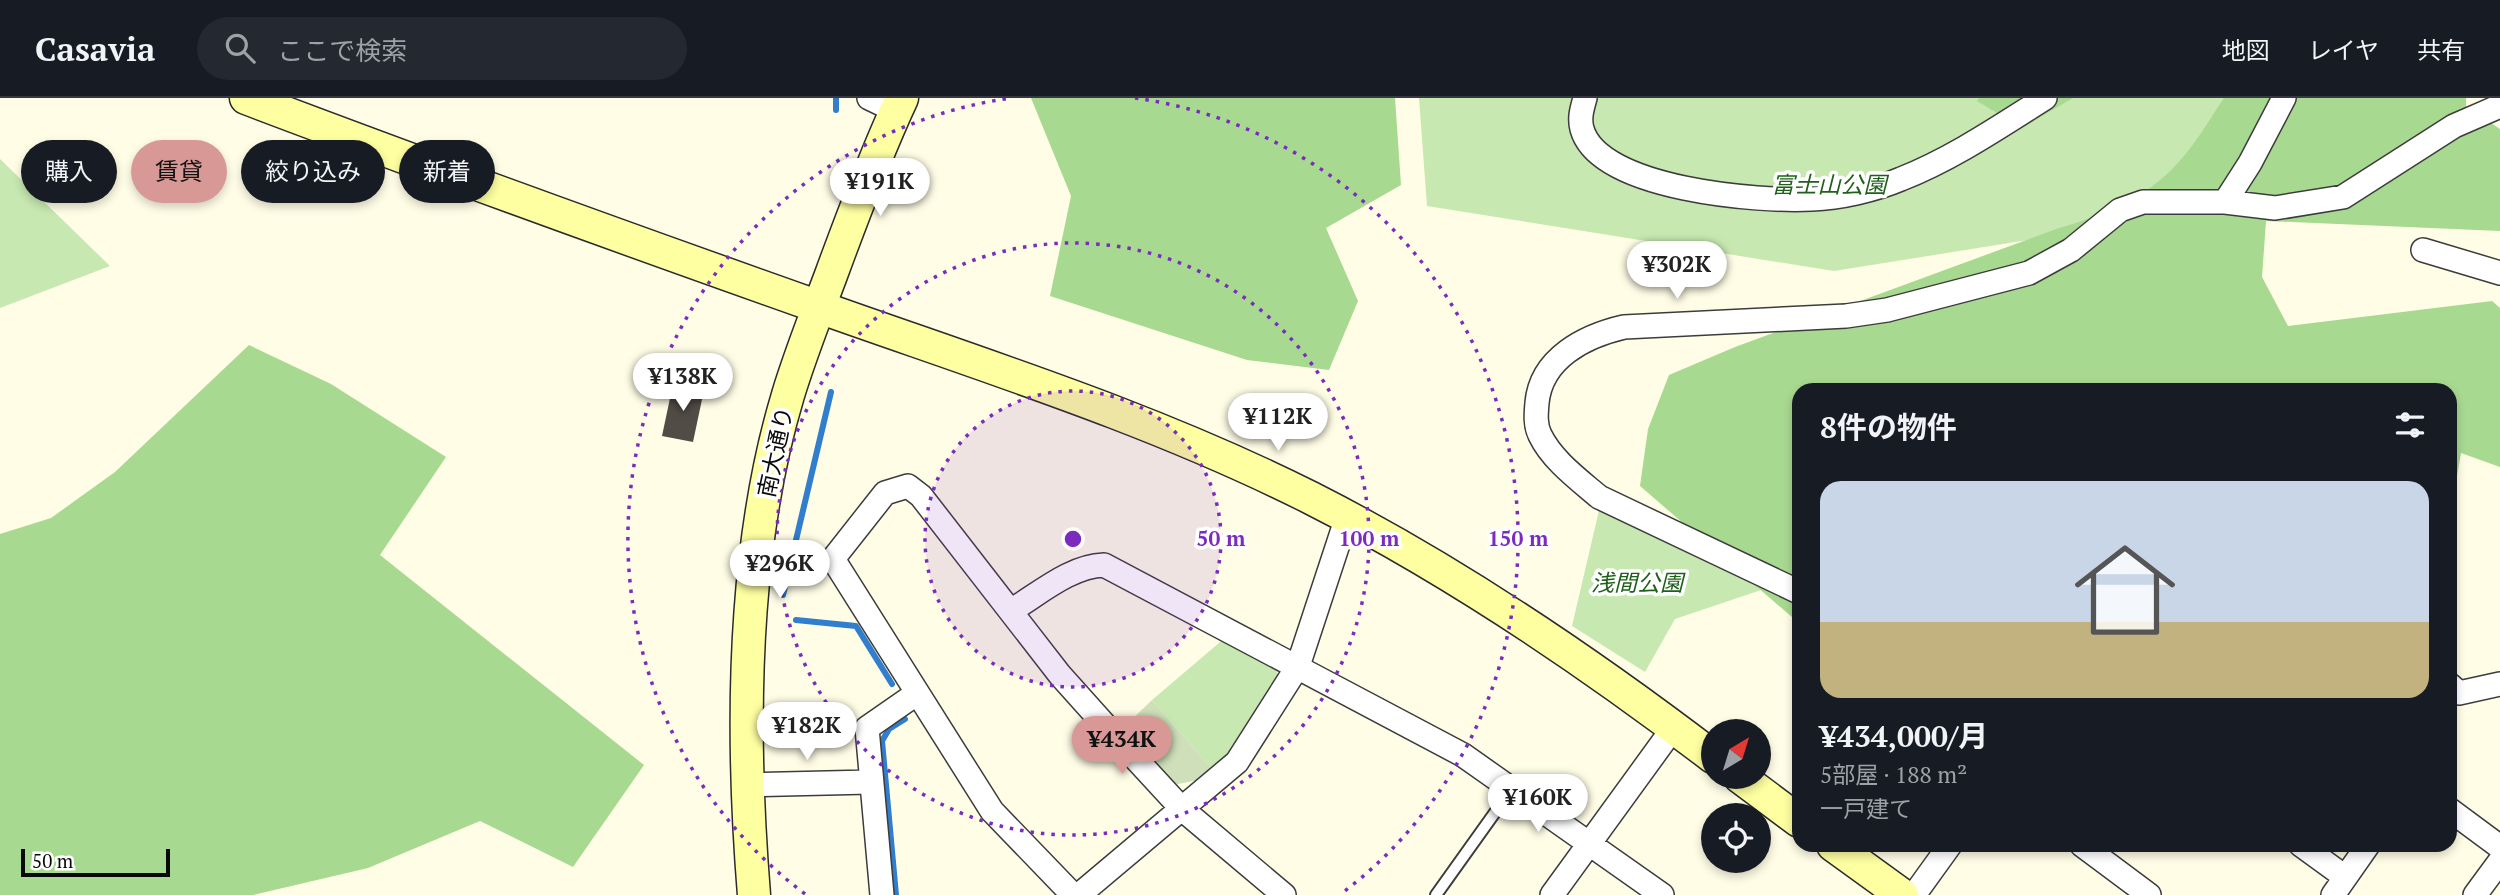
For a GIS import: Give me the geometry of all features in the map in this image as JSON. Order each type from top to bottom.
[{"type":"street","points":[[246,98],[819,307],[1109,407],[1246,467],[1347,517],[1455,577],[1556,643],[1701,748]]},
{"type":"street","points":[[1585,98],[1581,113],[1582,131],[1592,147],[1622,169],[1684,189],[1751,199],[1815,200],[1900,180],[1983,138],[2045,98]]},
{"type":"street","points":[[2225,202],[2250,163],[2284,98]]},
{"type":"street","name":"南大通り","points":[[754,895],[745,785],[748,664],[764,504],[787,396],[889,102]]},
{"type":"street","points":[[1792,589],[1599,497],[1549,450],[1538,432],[1535,418],[1537,397],[1545,376],[1562,356],[1597,333],[1624,327],[1846,316],[1887,310],[2029,273],[2071,250],[2120,210],[2143,202],[2225,202],[2275,208],[2343,197],[2454,126],[2500,106]]},
{"type":"street","points":[[2423,250],[2500,272]]},
{"type":"street","points":[[1073,895],[992,811],[833,559],[885,493],[908,486],[921,496],[1060,675],[1182,809],[1284,895]]},
{"type":"street","points":[[1079,895],[1237,762],[1298,666],[1347,517]]},
{"type":"street","points":[[1012,610],[1070,574],[1090,565],[1104,565],[1463,755],[1662,895]]},
{"type":"street","points":[[2457,691],[2500,684]]},
{"type":"street","points":[[882,895],[867,727],[916,694]]},
{"type":"street","points":[[1552,895],[1674,727]]},
{"type":"street","points":[[745,785],[870,782]]},
{"type":"street","points":[[1756,789],[1792,816]]},
{"type":"street","points":[[2457,815],[2500,847]]},
{"type":"street","points":[[1843,852],[1902,895]]},
{"type":"street","points":[[1914,895],[1946,852]]},
{"type":"street","points":[[2091,852],[2149,895]]},
{"type":"street","points":[[2307,852],[2339,886],[2363,852]]},
{"type":"street","points":[[2475,895],[2500,861]]},
{"type":"lane","points":[[1436,895],[1511,790]]},
{"type":"green space","points":[[1031,98],[1395,98],[1401,185],[1326,228],[1358,301],[1329,370],[1247,360],[1050,296],[1071,196]]},
{"type":"green space","name":"富士山公園","points":[[1419,98],[2293,98],[2222,209],[1834,271],[1427,206]]},
{"type":"green space","points":[[1979,98],[2073,98],[2022,128],[1977,101]]},
{"type":"green space","points":[[2224,98],[2466,98],[2466,106],[2500,129],[2500,231],[2266,221],[2262,277],[2288,326],[2492,301],[2500,308],[2500,467],[2461,453],[2457,476],[2457,383],[1792,383],[1792,617],[1640,486],[1648,429],[1669,375],[1735,347],[2091,218],[2152,187],[2177,164],[2196,141]]},
{"type":"green space","points":[[0,159],[21,179],[21,203],[45,203],[110,266],[0,308]]},
{"type":"green space","points":[[249,345],[331,384],[446,457],[380,555],[644,765],[573,867],[480,821],[368,868],[253,895],[0,895],[0,534],[51,518],[115,472]]},
{"type":"green space","name":"浅間公園","points":[[1600,506],[1767,588],[1675,619],[1645,672],[1572,626]]},
{"type":"green space","points":[[1226,637],[1275,664],[1279,679],[1238,748],[1213,770],[1152,700]]},
{"type":"green space","points":[[1152,700],[1213,770],[1198,780],[1173,785],[1122,729]]},
{"type":"building","points":[[673,384],[704,390],[693,442],[662,436]]},
{"type":"waterway","points":[[836,98],[836,110]]},
{"type":"waterway","points":[[783,595],[831,392]]},
{"type":"waterway","points":[[796,620],[856,626],[892,684]]},
{"type":"waterway","points":[[896,895],[882,741],[889,729],[905,719]]}]
